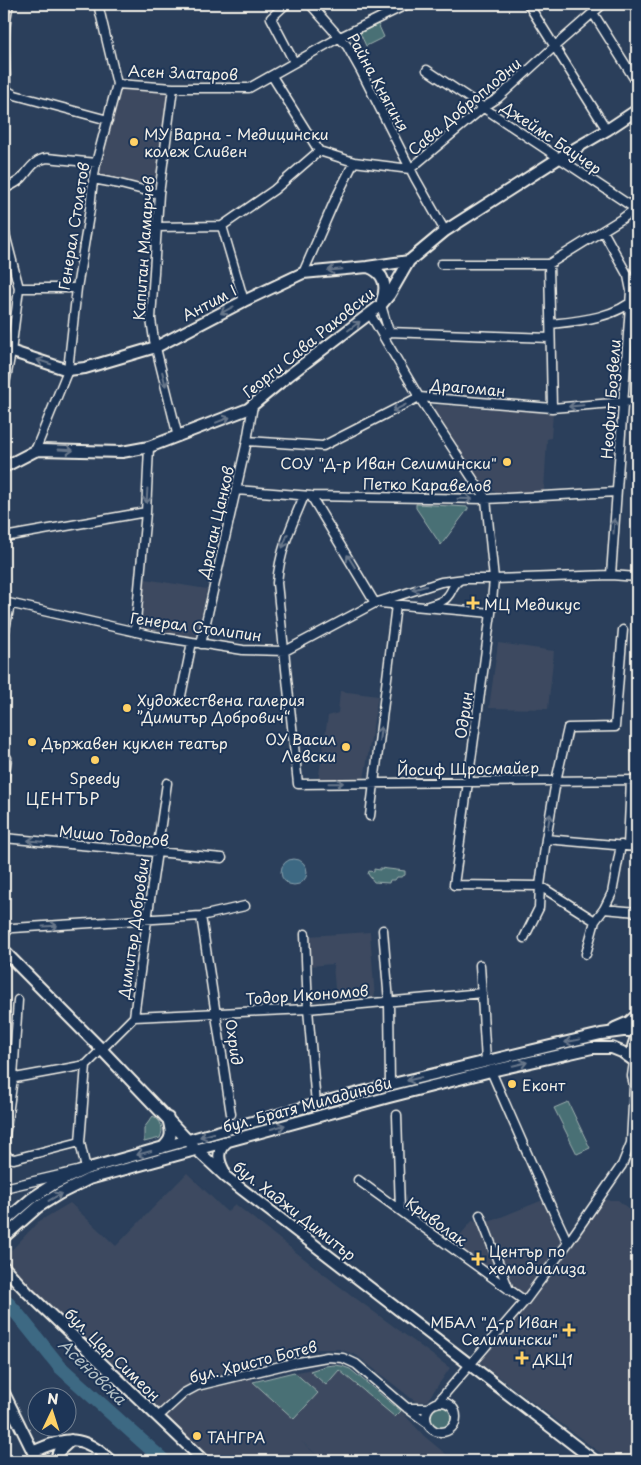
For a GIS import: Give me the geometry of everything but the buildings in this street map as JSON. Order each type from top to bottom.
[{"type":"street","points":[[9,4],[4,35],[5,92],[108,120]]},
{"type":"street","name":"Генерал Столетов","points":[[35,451],[68,370],[77,288],[96,163],[117,84],[98,4]]},
{"type":"street","points":[[286,4],[270,18],[294,62]]},
{"type":"street","name":"Райна Княгиня","points":[[310,4],[347,46],[410,169],[445,231]]},
{"type":"street","name":"Асен Златаров","points":[[117,84],[172,88],[249,88],[389,8],[408,4]]},
{"type":"street","points":[[528,4],[607,130]]},
{"type":"street","name":"Сава Доброплодни","points":[[319,151],[354,162],[410,169],[505,91],[603,4]]},
{"type":"street","points":[[593,12],[637,83]]},
{"type":"street","name":"Джеймс Баучер","points":[[426,70],[636,210]]},
{"type":"street","points":[[156,227],[222,226],[274,190],[319,151],[272,76]]},
{"type":"street","name":"Капитан Мамарчев","points":[[172,88],[159,194],[151,319],[178,437]]},
{"type":"street","name":"Георги Сава Раковски","points":[[4,467],[35,451],[122,452],[150,447],[243,412],[381,305],[390,294],[409,261],[445,231],[637,110]]},
{"type":"street","points":[[4,189],[20,180],[35,162],[41,159],[96,163]]},
{"type":"street","points":[[354,162],[303,273],[409,261]]},
{"type":"street","points":[[94,179],[159,194]]},
{"type":"street","points":[[440,264],[549,264],[636,210]]},
{"type":"street","points":[[222,226],[244,301]]},
{"type":"street","points":[[4,230],[19,288],[7,350],[4,389]]},
{"type":"street","name":"Неофит Бозвели","points":[[603,231],[631,283],[611,575]]},
{"type":"street","points":[[549,264],[552,408]]},
{"type":"street","points":[[367,267],[378,272],[384,280],[385,289],[381,305],[387,335]]},
{"type":"street","name":"Антим I","points":[[7,350],[68,370],[85,368],[156,347],[244,301],[303,273]]},
{"type":"street","points":[[19,288],[77,288]]},
{"type":"street","points":[[551,324],[589,319],[615,311],[637,296]]},
{"type":"street","points":[[370,314],[387,335],[419,397],[486,499]]},
{"type":"street","points":[[387,335],[550,338]]},
{"type":"street","name":"Драгоман","points":[[247,441],[324,446],[419,397],[552,408],[637,401]]},
{"type":"street","name":"Драган Цанков","points":[[202,644],[254,405]]},
{"type":"street","points":[[135,632],[150,447]]},
{"type":"street","name":"Петко Каравелов","points":[[236,490],[307,496],[486,499],[616,492]]},
{"type":"street","points":[[307,496],[375,603],[492,613]]},
{"type":"street","points":[[285,651],[277,596],[278,569],[284,544],[307,496]]},
{"type":"street","name":"Одрин","points":[[486,499],[494,580],[492,613],[454,885],[540,886]]},
{"type":"street","points":[[4,537],[146,512]]},
{"type":"street","name":"Генерал Столипин","points":[[7,603],[135,632],[202,644],[243,650],[285,651],[375,603],[441,582],[465,579],[494,580],[611,575],[637,576]]},
{"type":"street","points":[[424,607],[443,601],[449,595],[455,583],[465,579]]},
{"type":"street","points":[[4,634],[7,603]]},
{"type":"street","points":[[370,816],[396,605]]},
{"type":"street","points":[[524,938],[539,908],[546,839],[568,728],[615,728],[623,630]]},
{"type":"street","points":[[181,696],[192,642]]},
{"type":"street","name":"Йосиф Щросмайер","points":[[285,651],[298,784],[634,780]]},
{"type":"street","points":[[4,780],[7,758]]},
{"type":"street","points":[[586,954],[595,921],[612,893],[624,846],[634,780]]},
{"type":"street","name":"Димитър Добрович","points":[[86,1065],[134,1017],[167,783]]},
{"type":"street","name":"Мишо Тодоров","points":[[4,838],[222,858]]},
{"type":"street","points":[[546,839],[637,847]]},
{"type":"street","points":[[540,886],[595,921]]},
{"type":"street","points":[[5,932],[13,928],[201,916],[245,906]]},
{"type":"street","points":[[604,909],[637,912]]},
{"type":"street","name":"Охрид","points":[[201,916],[231,1114]]},
{"type":"street","points":[[383,930],[388,1002],[390,1085]]},
{"type":"street","points":[[305,934],[308,1009],[316,1104]]},
{"type":"street","name":"бул. Хаджи Димитър","points":[[4,951],[197,1150],[226,1177],[471,1364],[594,1461]]},
{"type":"street","points":[[480,966],[486,1061]]},
{"type":"street","name":"Тодор Икономов","points":[[134,1017],[308,1009],[482,994]]},
{"type":"street","points":[[4,1143],[13,1078],[18,1000]]},
{"type":"street","points":[[600,1034],[629,1022],[637,1015]]},
{"type":"street","name":"бул. Братя Миладинови","points":[[4,1188],[86,1169],[316,1104],[486,1061],[600,1034],[637,1031]]},
{"type":"street","points":[[407,1408],[429,1408],[437,1403],[453,1385],[525,1301],[622,1165],[631,1144],[635,1083],[632,1076],[635,1062],[633,1047],[637,1036]]},
{"type":"street","name":"бул. Братя Миладинови","points":[[4,1237],[38,1207],[89,1179],[363,1104],[491,1071],[597,1047],[617,1050],[635,1062]]},
{"type":"street","points":[[4,1080],[86,1065],[80,1142],[86,1169]]},
{"type":"street","points":[[491,1071],[568,1242]]},
{"type":"street","points":[[397,1115],[400,1210]]},
{"type":"street","points":[[162,1148],[168,1143],[171,1134],[167,1117]]},
{"type":"street","points":[[226,1177],[219,1154],[222,1146],[228,1141]]},
{"type":"street","points":[[4,1152],[6,1156],[14,1159],[80,1142]]},
{"type":"street","name":"бул. Братя Миладинови","points":[[4,1222],[52,1184],[86,1169]]},
{"type":"street","name":"Криволак","points":[[358,1180],[525,1301]]},
{"type":"street","points":[[480,1215],[509,1290]]},
{"type":"street","name":"бул. Цар Симеон","points":[[4,1266],[34,1298],[204,1461]]},
{"type":"street","name":"бул. Христо Ботев","points":[[158,1417],[184,1393],[197,1386],[293,1363],[327,1357],[342,1358],[356,1364],[426,1422]]},
{"type":"street","points":[[450,1406],[453,1385]]},
{"type":"street","points":[[4,1393],[34,1457],[41,1461]]},
{"type":"street","points":[[429,1408],[426,1422],[429,1427],[436,1431],[444,1432],[450,1429],[456,1417],[454,1411],[444,1402],[437,1403]]},
{"type":"street","points":[[34,1457],[60,1441],[71,1440],[85,1443],[111,1461]]},
{"type":"street","points":[[55,1461],[59,1451],[71,1440]]},
{"type":"shaded area","name":"МУ Варна - Медицински колеж Сливен","points":[[117,84],[173,88],[159,194],[93,179]]},
{"type":"shaded area","name":"СОУ \"Д-р Иван Селимински\"","points":[[436,405],[553,413],[551,438],[547,439],[544,491],[497,493],[483,486],[433,409]]},
{"type":"shaded area","points":[[145,579],[207,589],[197,638],[141,629]]},
{"type":"shaded area","points":[[498,643],[554,651],[548,709],[489,708]]},
{"type":"shaded area","name":"ОУ Васил Левски","points":[[340,691],[378,696],[364,779],[318,781],[328,716],[338,713]]},
{"type":"shaded area","points":[[294,859],[303,863],[307,872],[303,881],[294,885],[285,881],[281,872],[285,863]]},
{"type":"shaded area","points":[[370,932],[375,999],[336,1002],[333,964],[310,966],[308,936]]},
{"type":"shaded area","points":[[187,1173],[227,1212],[235,1204],[335,1283],[450,1368],[427,1401],[416,1402],[356,1355],[339,1349],[318,1349],[248,1367],[253,1382],[325,1366],[342,1366],[350,1369],[401,1411],[424,1436],[454,1461],[324,1461],[301,1441],[323,1461],[211,1461],[48,1304],[4,1258],[38,1222],[70,1203],[116,1246]]},
{"type":"shaded area","name":"МБАЛ \"Д-р Иван Селимински\"","points":[[600,1197],[608,1200],[618,1200],[637,1216],[637,1461],[611,1461],[475,1359],[525,1301],[450,1247],[473,1220],[481,1225],[543,1200],[562,1242],[569,1242]]},
{"type":"green space","points":[[378,24],[384,37],[366,46],[360,33]]},
{"type":"green space","points":[[416,504],[468,507],[468,509],[441,545],[416,508]]},
{"type":"green space","points":[[380,868],[405,871],[405,875],[397,877],[395,880],[390,880],[389,883],[374,882],[368,874],[369,871],[374,872],[374,869],[380,870]]},
{"type":"green space","points":[[568,1102],[590,1148],[577,1154],[554,1108]]},
{"type":"green space","points":[[153,1116],[162,1128],[160,1138],[144,1142],[144,1128]]},
{"type":"green space","points":[[334,1365],[350,1369],[401,1411],[395,1417],[339,1370],[326,1385],[310,1371]]},
{"type":"green space","points":[[294,1372],[318,1393],[294,1419],[253,1382]]},
{"type":"green space","points":[[441,1404],[450,1408],[454,1417],[450,1426],[441,1430],[432,1426],[428,1417],[432,1408]]},
{"type":"waterway","name":"Асеновска","points":[[4,1299],[60,1367],[164,1461]]},
{"type":"place","name":"МУ Варна - Медицински колеж Сливен","points":[[134,142]]},
{"type":"place","name":"СОУ \"Д-р Иван Селимински\"","points":[[507,462]]},
{"type":"place","name":"МЦ Медикус","points":[[473,603]]},
{"type":"place","name":"Художествена галерия ”Димитър Добрович“","points":[[127,708]]},
{"type":"place","name":"Държавен куклен театър","points":[[32,742]]},
{"type":"place","name":"ОУ Васил Левски","points":[[346,747]]},
{"type":"place","name":"Speedy","points":[[95,760]]},
{"type":"place","name":"Еконт","points":[[512,1084]]},
{"type":"place","name":"Център по хемодиализа","points":[[478,1259]]},
{"type":"place","name":"МБАЛ \"Д-р Иван Селимински\"","points":[[569,1330]]},
{"type":"place","name":"ДКЦ1","points":[[522,1358]]},
{"type":"place","name":"ТАНГРА","points":[[197,1436]]},
{"type":"district","name":"ЦЕНТЪР","points":[[63,798]]}]
